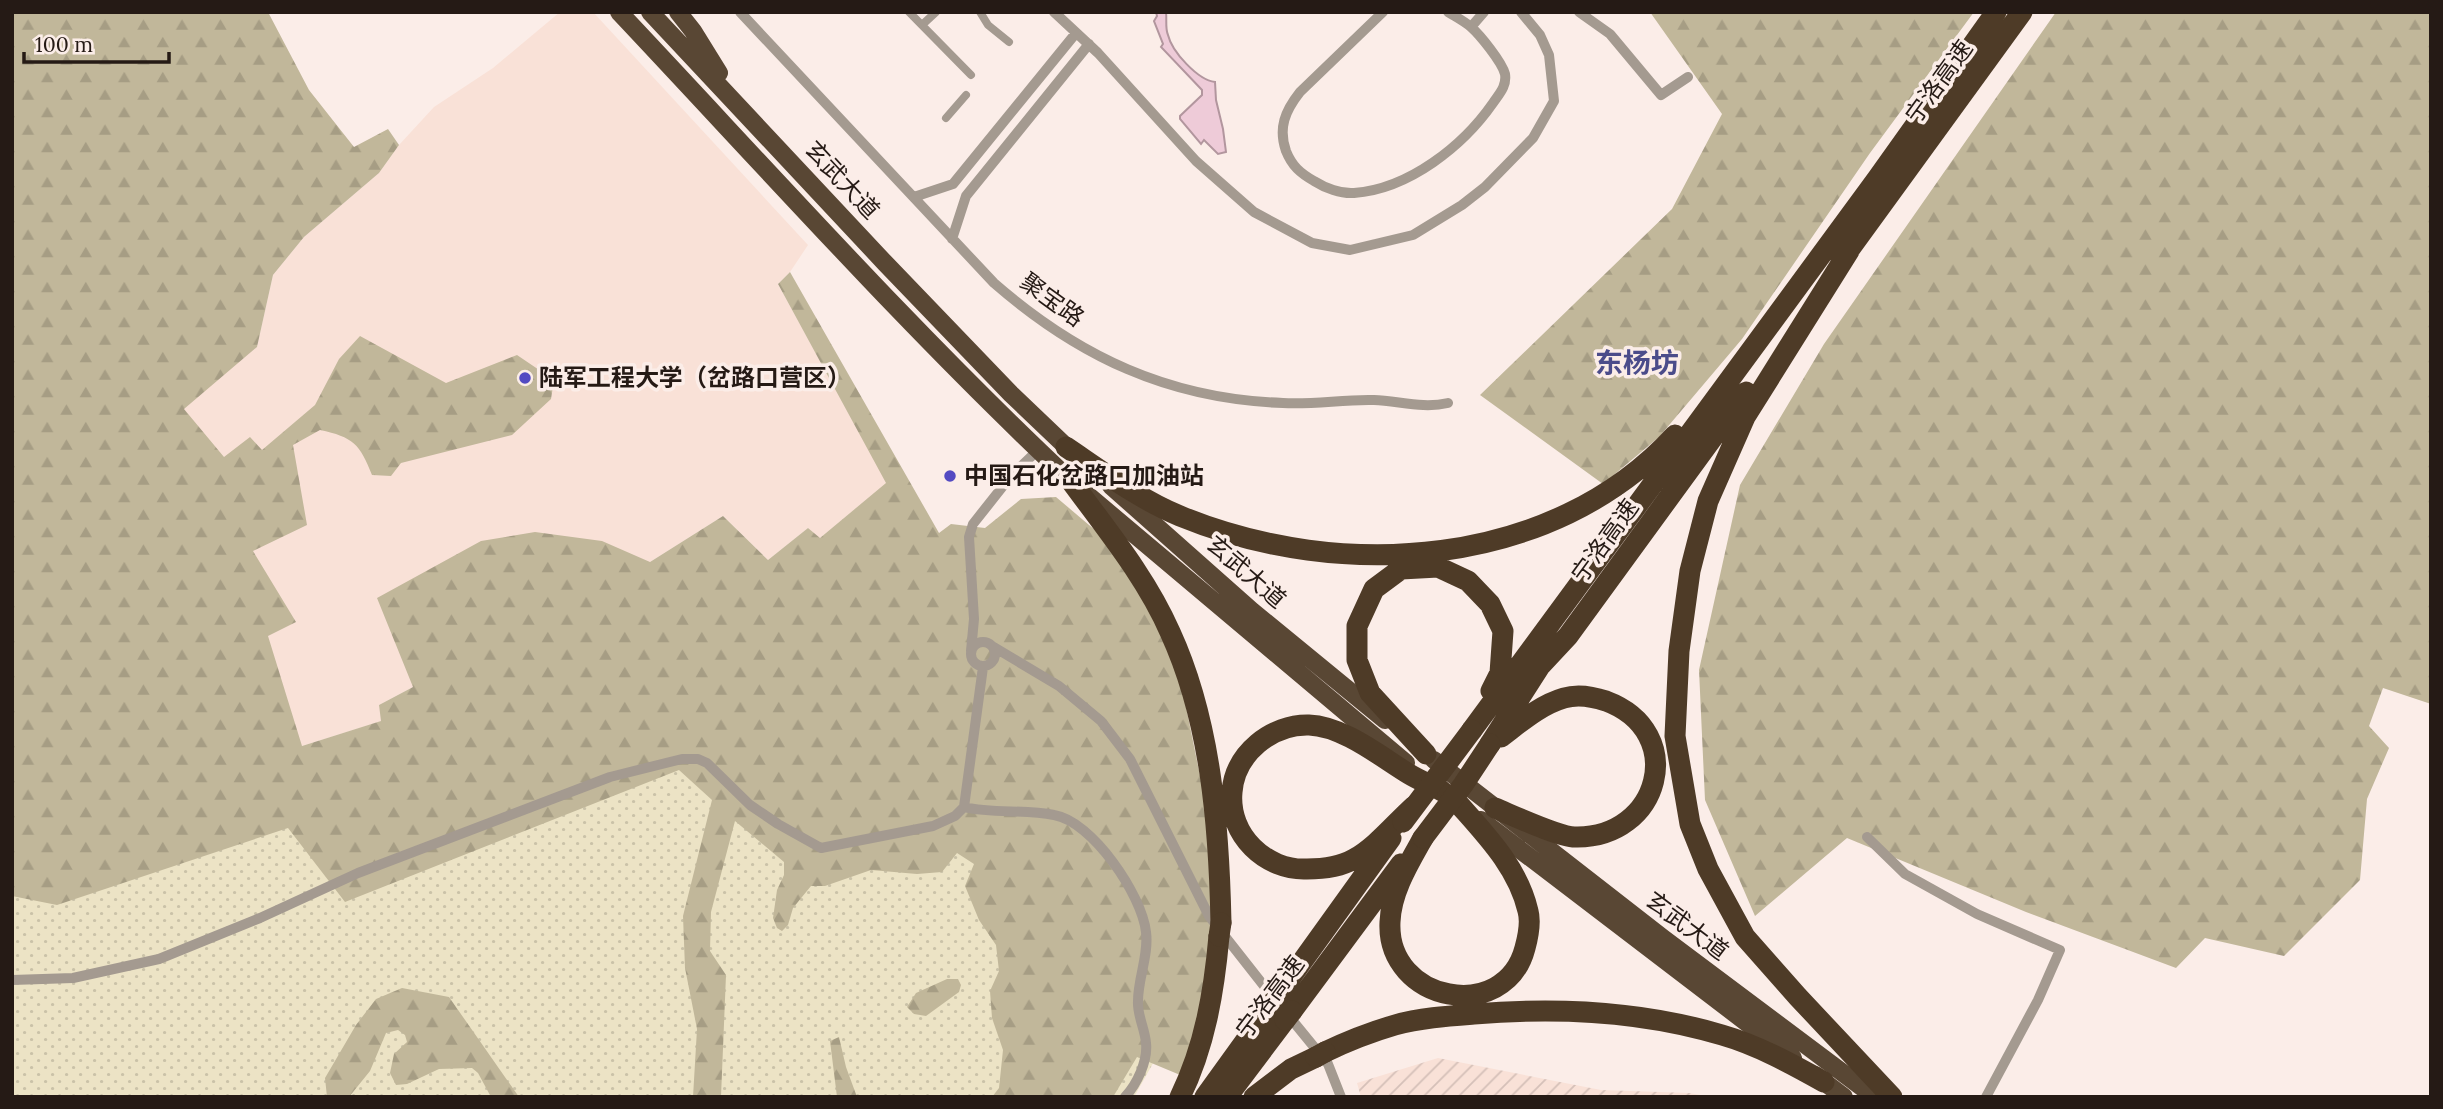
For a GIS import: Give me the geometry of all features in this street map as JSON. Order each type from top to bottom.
[{"type":"highway","name":"玄武大道","points":[[620,12],[872,282],[1071,481],[1417,772],[1844,1097]]},
{"type":"highway","name":"玄武大道","points":[[650,12],[1011,394],[1066,447],[1252,611],[1426,754],[1663,938],[1875,1097]]},
{"type":"highway","points":[[678,12],[737,103]]},
{"type":"highway","name":"宁洛高速","points":[[1227,1097],[1401,821],[1472,730],[1764,334],[1996,12]]},
{"type":"highway","name":"宁洛高速","points":[[1205,1097],[1388,881],[1463,785],[1540,666],[1568,636],[2022,12]]},
{"type":"highway","points":[[1849,251],[1745,417],[1708,501],[1690,571],[1679,651],[1675,736],[1690,824],[1708,869],[1745,937],[1798,998],[1892,1097]]},
{"type":"highway","points":[[1066,447],[1134,494],[1221,531],[1332,554],[1395,555],[1461,548],[1515,536],[1603,495],[1652,460],[1764,334]]},
{"type":"highway","points":[[1071,481],[1146,590],[1170,631],[1186,673],[1202,730],[1214,806],[1220,930],[1214,990],[1200,1046],[1180,1097]]},
{"type":"highway","points":[[1426,754],[1370,693],[1357,660],[1357,626],[1374,589],[1401,569],[1438,567],[1468,581],[1490,604],[1503,631],[1500,673],[1472,730]]},
{"type":"highway","points":[[1490,744],[1540,708],[1567,697],[1595,697],[1621,707],[1642,726],[1654,749],[1657,769],[1651,790],[1640,810],[1619,829],[1597,836],[1571,838],[1495,808]]},
{"type":"highway","points":[[1401,821],[1354,859],[1326,869],[1285,868],[1268,861],[1252,849],[1239,830],[1233,812],[1232,792],[1238,770],[1252,748],[1284,727],[1311,725],[1336,732],[1374,751],[1449,796],[1510,866],[1529,914],[1528,938],[1516,969],[1497,986],[1473,996],[1438,993],[1421,984],[1409,974],[1392,946],[1390,920],[1396,898],[1405,871],[1423,838]]},
{"type":"highway","points":[[1254,1097],[1291,1069],[1352,1039],[1397,1024],[1513,1010],[1583,1011],[1664,1019],[1725,1036],[1795,1066],[1824,1082]]},
{"type":"street","name":"聚宝路","points":[[740,12],[994,283],[1030,314],[1069,340],[1109,362],[1175,387],[1229,399],[1284,404],[1374,400],[1434,406],[1448,403]]},
{"type":"street","points":[[909,12],[971,75]]},
{"type":"street","points":[[922,25],[936,12]]},
{"type":"street","points":[[980,12],[988,25],[1009,42]]},
{"type":"street","points":[[1054,12],[1146,103],[1196,161],[1254,212],[1312,243],[1350,250],[1413,235],[1423,229],[1485,187],[1534,138],[1554,101],[1549,55],[1540,35],[1521,12]]},
{"type":"street","points":[[1383,12],[1300,92],[1282,122],[1282,139],[1291,162],[1300,174],[1324,187],[1352,193],[1380,188],[1410,176],[1453,148],[1504,88],[1505,73],[1491,50],[1471,27],[1448,12]]},
{"type":"street","points":[[1471,27],[1484,12]]},
{"type":"street","points":[[1579,12],[1610,34],[1661,94],[1688,77]]},
{"type":"street","points":[[914,197],[953,184],[1076,33]]},
{"type":"street","points":[[952,239],[966,196],[1089,44]]},
{"type":"street","points":[[946,118],[967,94]]},
{"type":"street","points":[[1013,657],[986,666],[973,662],[971,651],[974,619],[968,537],[973,524],[1012,476],[1038,450]]},
{"type":"street","points":[[974,619],[980,634],[990,644],[1081,702],[1101,721],[1130,759],[1209,916],[1328,1064],[1341,1097]]},
{"type":"street","points":[[971,651],[978,643],[990,644]]},
{"type":"street","points":[[12,980],[73,978],[159,959],[260,918],[358,873],[610,777],[682,759],[698,759],[708,763],[750,805],[821,848],[933,825],[955,816],[964,807],[986,666],[995,656],[990,644]]},
{"type":"street","points":[[964,807],[983,811],[1056,815],[1069,819],[1093,839],[1124,877],[1135,899],[1146,933],[1138,1006],[1146,1055],[1136,1081],[1125,1097]]},
{"type":"street","points":[[1867,837],[1905,874],[1977,914],[2060,950],[2038,1000],[1986,1097]]},
{"type":"shaded area","name":"陆军工程大学（岔路口营区）","points":[[560,12],[593,12],[808,245],[790,272],[778,284],[887,483],[819,539],[808,528],[768,560],[723,516],[650,562],[379,705],[382,721],[302,746],[37,448],[257,347],[273,275],[304,237],[379,173],[399,145],[434,107],[493,68]]},
{"type":"shaded area","points":[[1156,12],[1166,12],[1170,42],[1180,57],[1201,76],[1215,82],[1226,152],[1218,154],[1204,140],[1201,144],[1180,119],[1202,95],[1202,90],[1161,47],[1163,44],[1154,21]]},
{"type":"shaded area","points":[[661,717],[919,797],[1188,1001],[1134,1097],[12,1097],[12,861]]},
{"type":"shaded area","points":[[1438,1058],[1601,1090],[1689,1093],[1712,1097],[1361,1097],[1357,1083]]},
{"type":"green space","points":[[12,12],[268,12],[309,90],[354,147],[388,129],[399,145],[379,173],[304,237],[273,275],[257,347],[184,409],[224,457],[250,437],[262,450],[315,405],[339,359],[360,336],[446,383],[517,355],[554,380],[551,399],[512,435],[401,463],[391,476],[372,475],[359,449],[348,439],[331,433],[320,430],[293,445],[307,525],[253,551],[296,622],[268,636],[302,746],[381,721],[379,705],[413,687],[377,598],[481,541],[535,532],[602,541],[650,562],[723,516],[768,560],[808,528],[820,538],[886,483],[778,284],[790,272],[939,533],[951,524],[985,528],[1021,499],[1056,497],[1102,536],[1149,606],[1182,687],[1211,830],[1213,948],[1185,1077],[1137,1057],[1113,1097],[992,1097],[999,1088],[1003,1050],[992,1018],[990,991],[999,971],[996,945],[979,920],[965,886],[974,864],[957,853],[942,872],[917,874],[871,870],[825,886],[811,886],[793,908],[788,925],[782,931],[777,928],[773,918],[777,890],[784,875],[784,862],[735,821],[711,912],[710,951],[726,975],[721,1097],[693,1097],[697,1029],[685,968],[683,916],[712,800],[679,770],[345,902],[288,828],[57,905],[12,896]]},
{"type":"green space","points":[[1650,12],[1974,12],[1870,153],[1742,339],[1659,437],[1603,484],[1480,395],[1672,209],[1722,114]]},
{"type":"green space","points":[[2056,12],[2431,12],[2431,704],[2383,688],[2369,726],[2389,748],[2367,799],[2360,880],[2284,956],[2205,938],[2176,968],[2026,912],[1847,838],[1755,916],[1705,800],[1699,670],[1740,485],[1824,344]]},
{"type":"green space","points":[[947,979],[958,979],[961,985],[959,992],[926,1016],[914,1014],[907,1007],[916,993]]},
{"type":"green space","points":[[402,988],[449,997],[519,1097],[491,1097],[478,1073],[472,1068],[439,1069],[407,1084],[396,1085],[390,1073],[394,1054],[407,1042],[405,1035],[398,1030],[386,1033],[370,1071],[349,1097],[327,1097],[325,1078],[356,1025],[376,999]]},
{"type":"green space","points":[[839,1037],[857,1097],[837,1097],[830,1041]]},
{"type":"place","name":"陆军工程大学（岔路口营区）","points":[[525,378]]},
{"type":"place","name":"中国石化岔路口加油站","points":[[950,476]]},
{"type":"district","name":"东杨坊","points":[[1637,363]]}]
